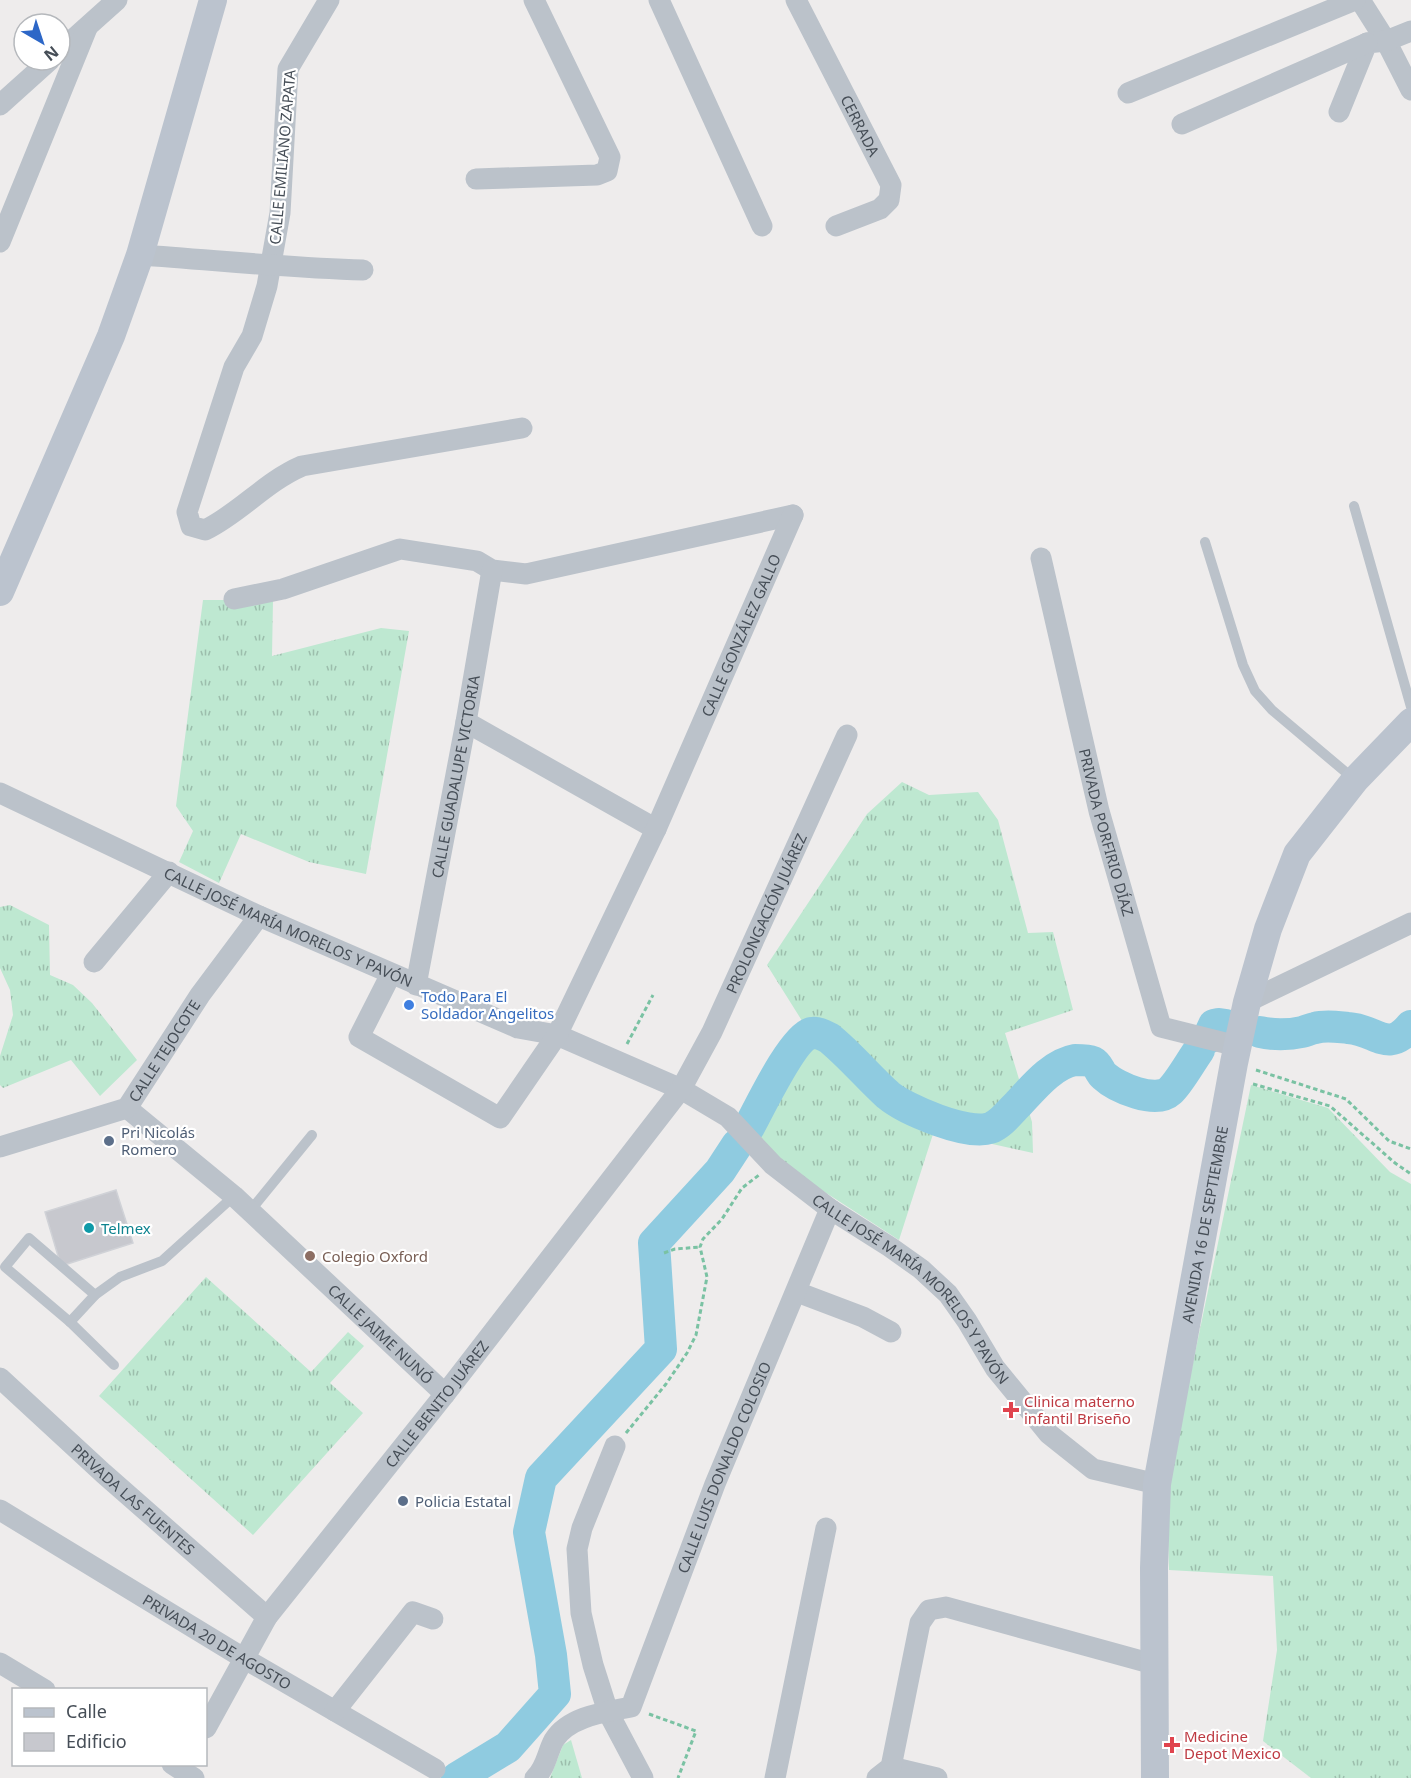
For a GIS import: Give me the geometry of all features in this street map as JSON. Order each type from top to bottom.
[{"type":"main road","points":[[0,592],[111,336],[140,255],[213,0]]},
{"type":"main road","name":"AVENIDA 16 DE SEPTIEMBRE","points":[[1155,1778],[1153,1664],[1158,1484],[1234,1062],[1247,1002],[1268,929],[1297,854],[1355,780],[1411,722]]},
{"type":"street","name":"CALLE EMILIANO ZAPATA","points":[[140,255],[271,265],[280,213],[288,69],[329,0]]},
{"type":"street","points":[[476,179],[597,176],[607,171],[610,157],[534,0]]},
{"type":"street","points":[[659,0],[762,226]]},
{"type":"street","name":"CERRADA","points":[[796,0],[891,185],[889,200],[880,208],[836,226]]},
{"type":"street","points":[[1128,93],[1354,0]]},
{"type":"street","points":[[1360,0],[1376,42],[1411,90]]},
{"type":"street","points":[[0,242],[87,28],[105,3]]},
{"type":"street","points":[[72,41],[87,28]]},
{"type":"street","points":[[1182,124],[1376,42],[1411,32]]},
{"type":"street","points":[[1339,112],[1376,42]]},
{"type":"street","points":[[0,105],[37,72]]},
{"type":"street","points":[[363,270],[271,265],[252,336],[234,367],[187,512],[191,526],[205,530],[223,521],[283,474],[302,466],[522,428]]},
{"type":"street","name":"CALLE GONZÁLEZ GALLO","points":[[391,974],[359,1037],[500,1118],[557,1035],[656,829],[793,515],[526,574],[492,570]]},
{"type":"street","points":[[234,598],[283,590],[400,549],[477,561],[492,570]]},
{"type":"street","name":"PRIVADA PORFIRIO DÍAZ","points":[[1041,558],[1099,811],[1161,1027],[1234,1062]]},
{"type":"street","name":"CALLE GUADALUPE VICTORIA","points":[[416,985],[466,722],[492,570]]},
{"type":"street","points":[[466,722],[656,829]]},
{"type":"street","name":"PROLONGACIÓN JUÁREZ","points":[[681,1089],[712,1032],[847,735]]},
{"type":"street","name":"CALLE JOSÉ MARÍA MORELOS Y PAVÓN","points":[[0,793],[259,916],[518,1028],[557,1035],[681,1089],[728,1117],[773,1165],[830,1209],[921,1269],[948,1294],[995,1368],[1049,1434],[1093,1469],[1158,1484]]},
{"type":"street","points":[[94,962],[169,872]]},
{"type":"street","name":"CALLE TEJOCOTE","points":[[0,1147],[127,1108],[200,995],[259,916]]},
{"type":"street","points":[[1247,1002],[1411,923]]},
{"type":"street","name":"CALLE BENITO JUÁREZ","points":[[207,1726],[267,1617],[445,1394],[681,1089]]},
{"type":"street","name":"CALLE JAIME NUNÓ","points":[[127,1108],[234,1196],[445,1394]]},
{"type":"street","name":"CALLE LUIS DONALDO COLOSIO","points":[[631,1707],[715,1484],[830,1209]]},
{"type":"street","points":[[797,1292],[863,1317],[891,1332]]},
{"type":"street","name":"PRIVADA LAS FUENTES","points":[[0,1378],[103,1473],[267,1617]]},
{"type":"street","points":[[615,1446],[582,1528],[577,1549],[581,1613],[593,1665],[608,1712],[643,1778]]},
{"type":"street","name":"PRIVADA 20 DE AGOSTO","points":[[0,1510],[245,1659],[435,1769]]},
{"type":"street","points":[[775,1778],[826,1528]]},
{"type":"street","points":[[937,1778],[884,1773],[920,1623],[929,1610],[946,1607],[1153,1664]]},
{"type":"street","points":[[335,1711],[413,1612],[433,1619]]},
{"type":"street","points":[[0,1663],[43,1688]]},
{"type":"street","points":[[535,1778],[563,1729],[577,1721],[631,1707]]},
{"type":"lane","points":[[1354,506],[1411,707]]},
{"type":"lane","points":[[1205,542],[1243,665],[1255,691],[1272,710],[1355,780]]},
{"type":"lane","points":[[250,1211],[312,1135]]},
{"type":"lane","points":[[70,1322],[95,1294],[120,1277],[162,1261],[234,1196]]},
{"type":"lane","points":[[95,1294],[29,1238],[5,1267],[70,1322],[114,1365]]},
{"type":"path","points":[[617,1062],[652,995]]},
{"type":"path","points":[[1234,1062],[1346,1099],[1389,1142],[1411,1149]]},
{"type":"path","points":[[1234,1062],[1330,1106],[1395,1163],[1411,1173]]},
{"type":"path","points":[[615,1446],[666,1384],[692,1345],[707,1277],[700,1247],[702,1239],[722,1219],[742,1188],[773,1165]]},
{"type":"path","points":[[664,1254],[675,1249],[700,1247]]},
{"type":"path","points":[[631,1707],[696,1731],[678,1778]]},
{"type":"green space","points":[[203,600],[273,600],[272,656],[381,628],[409,631],[366,874],[309,862],[241,834],[219,883],[179,862],[193,831],[176,806]]},
{"type":"green space","points":[[902,782],[929,795],[978,792],[998,820],[1028,933],[1053,932],[1073,1010],[1005,1033],[1032,1122],[1033,1153],[934,1131],[899,1240],[786,1167],[742,1120],[804,1024],[767,965],[867,814]]},
{"type":"green space","points":[[10,905],[49,925],[50,975],[73,985],[92,1003],[137,1060],[100,1096],[71,1060],[3,1088],[0,1085],[0,1056],[13,1015],[10,990],[0,968],[0,907]]},
{"type":"green space","points":[[1251,1085],[1328,1108],[1390,1172],[1411,1184],[1411,1778],[1311,1778],[1263,1741],[1277,1650],[1273,1576],[1169,1570],[1167,1487]]},
{"type":"green space","points":[[206,1277],[311,1372],[348,1332],[364,1346],[330,1383],[363,1413],[253,1535],[99,1396]]},
{"type":"green space","points":[[571,1740],[582,1778],[550,1778],[563,1745]]},
{"type":"building","name":"Telmex","points":[[116,1190],[133,1243],[61,1266],[45,1212]]},
{"type":"waterway","points":[[1208,1038],[1214,1025],[1226,1025]]},
{"type":"waterway","points":[[1260,1032],[1286,1034],[1332,1026],[1358,1030],[1388,1039],[1403,1034],[1411,1026]]},
{"type":"waterway","points":[[749,1127],[786,1060],[803,1038],[811,1033],[818,1033],[829,1038],[888,1095],[908,1108],[953,1125],[980,1129],[998,1124],[1051,1071],[1067,1062],[1075,1060],[1093,1062],[1110,1081],[1137,1093],[1156,1096],[1164,1095],[1174,1087],[1199,1050]]},
{"type":"waterway","points":[[457,1778],[508,1747],[555,1694],[551,1655],[529,1532],[541,1478],[661,1349],[654,1243],[720,1171],[737,1145]]},
{"type":"place","name":"Todo Para El Soldador Angelitos","points":[[409,1005]]},
{"type":"place","name":"Pri Nicolás Romero","points":[[109,1141]]},
{"type":"place","name":"Telmex","points":[[89,1228]]},
{"type":"place","name":"Colegio Oxford","points":[[310,1256]]},
{"type":"place","name":"Clinica materno infantil Briseño","points":[[1011,1410]]},
{"type":"place","name":"Policia Estatal","points":[[403,1501]]},
{"type":"place","name":"Medicine Depot Mexico","points":[[1172,1745]]}]
